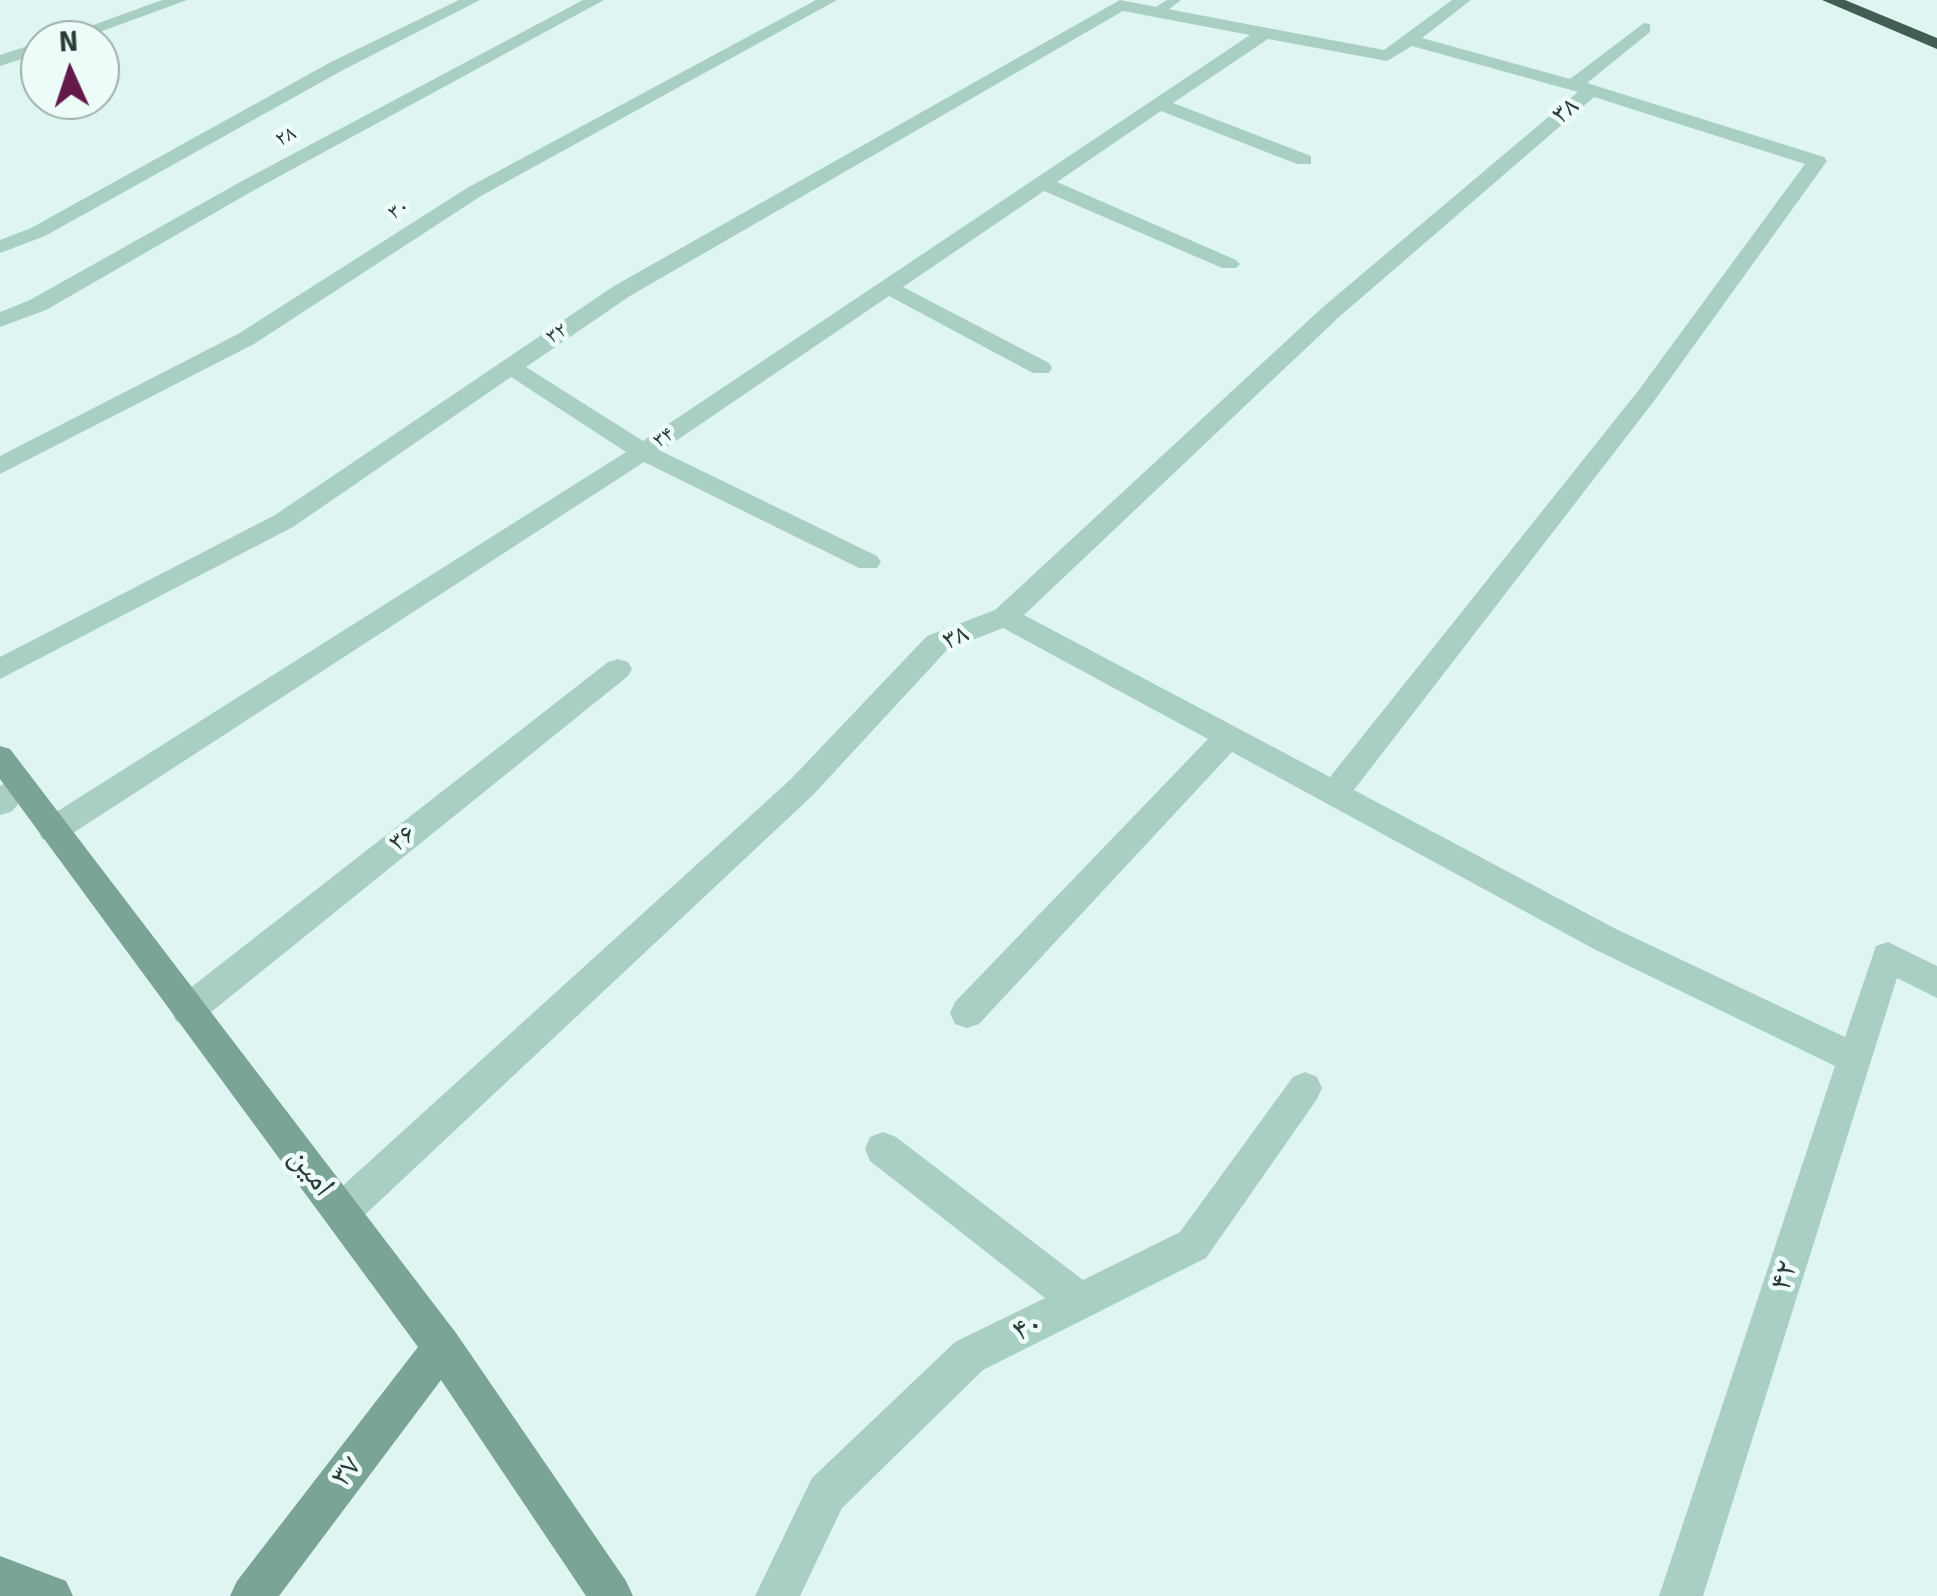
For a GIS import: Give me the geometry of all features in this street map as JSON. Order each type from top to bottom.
[{"type":"highway","points":[[1830,0],[1937,44]]},
{"type":"street","points":[[120,20],[179,0]]},
{"type":"street","points":[[0,247],[38,232],[337,66],[472,0]]},
{"type":"street","name":"۲۸","points":[[0,320],[73,286],[249,185],[596,0]]},
{"type":"street","name":"۳۰","points":[[0,466],[246,339],[474,192],[829,0]]},
{"type":"street","points":[[1157,12],[1387,56],[1463,0]]},
{"type":"street","name":"۳۲","points":[[0,669],[284,520],[622,292],[1120,6],[1157,12]]},
{"type":"street","name":"۳۸","points":[[342,1212],[802,787],[937,643],[1006,617],[1331,312],[1644,28]]},
{"type":"street","name":"۳۴","points":[[53,830],[643,452],[1265,33]]},
{"type":"street","points":[[1334,794],[1646,396],[1817,161],[1582,87],[1410,40]]},
{"type":"street","points":[[1159,104],[1304,160]]},
{"type":"street","points":[[1042,183],[1228,264]]},
{"type":"street","points":[[888,287],[1040,368]]},
{"type":"street","points":[[509,366],[643,452],[868,562]]},
{"type":"street","points":[[1006,617],[1604,939],[1855,1059]]},
{"type":"street","name":"۳۶","points":[[188,1010],[618,669]]},
{"type":"street","points":[[967,1013],[1228,737]]},
{"type":"street","name":"امین","points":[[7,782],[53,830],[342,1212],[442,1347],[611,1596]]},
{"type":"street","name":"۴۲","points":[[1681,1596],[1888,956],[1937,983]]},
{"type":"street","name":"۴۰","points":[[777,1596],[827,1492],[968,1356],[1193,1245],[1305,1088]]},
{"type":"street","points":[[883,1149],[1082,1302]]},
{"type":"street","name":"۳۷","points":[[252,1596],[442,1347]]},
{"type":"street","points":[[0,1577],[52,1596]]},
{"type":"lane","points":[[1157,12],[1175,0]]}]
